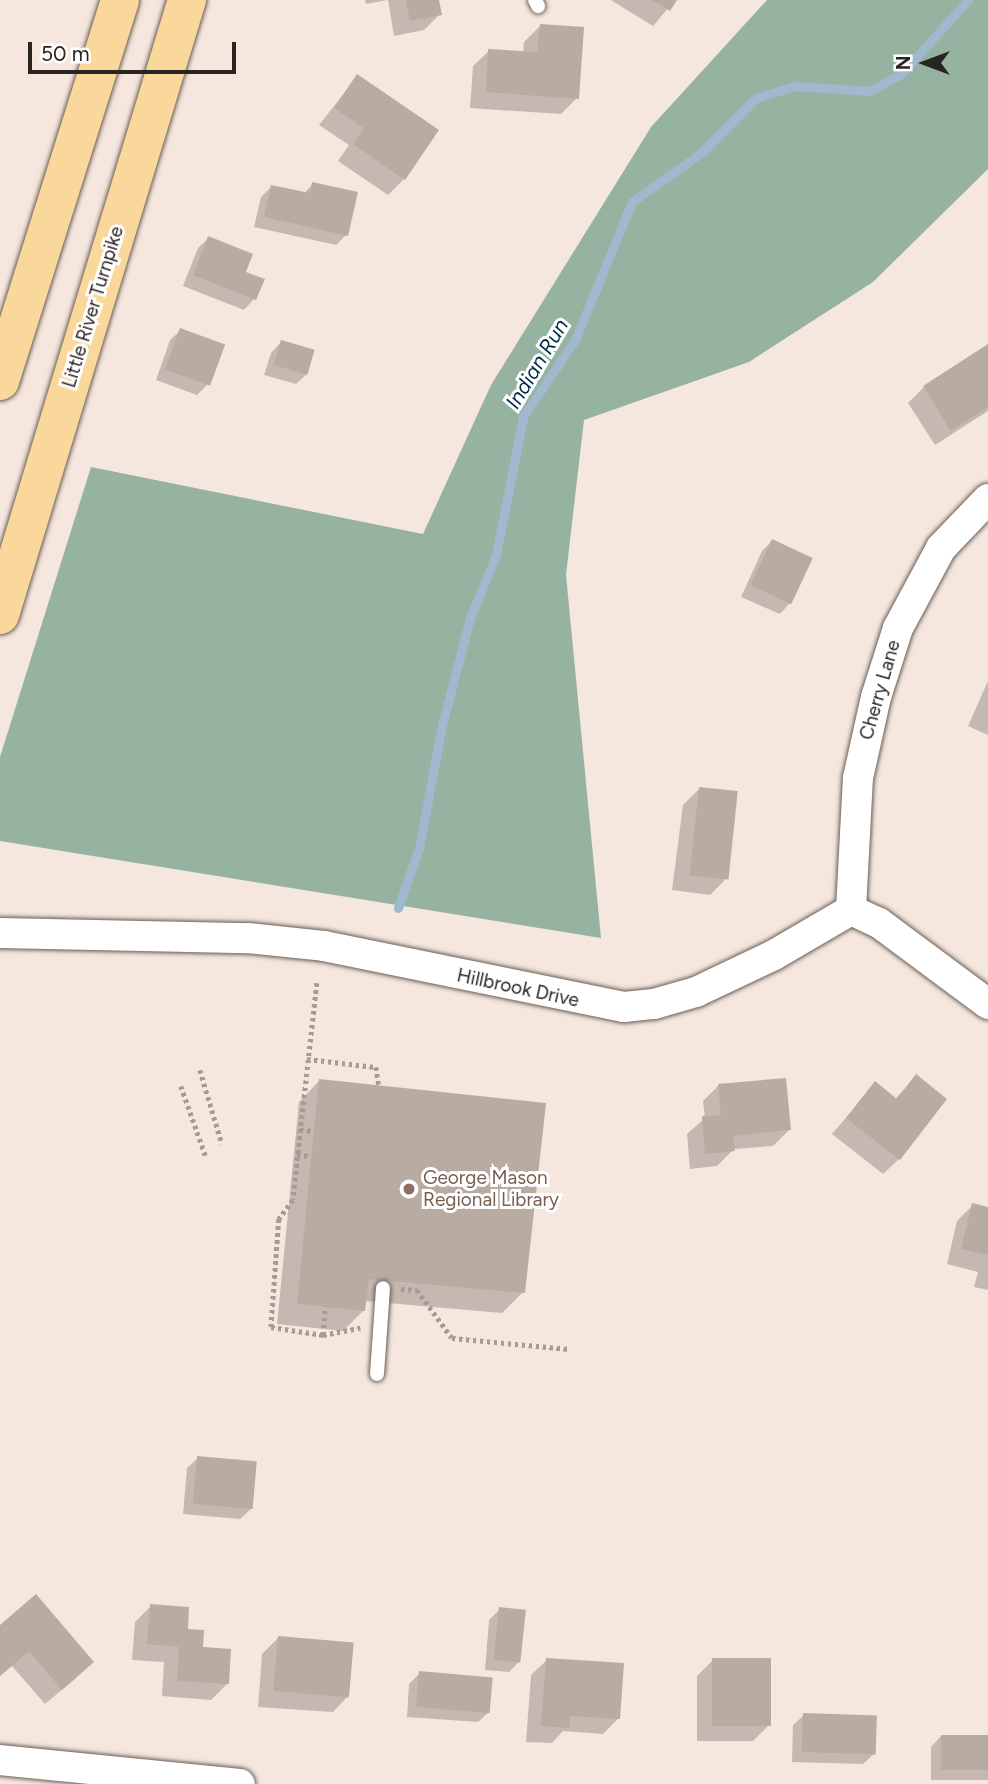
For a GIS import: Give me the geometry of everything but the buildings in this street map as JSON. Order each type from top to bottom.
[{"type":"main road","points":[[0,381],[120,0]]},
{"type":"main road","name":"Little River Turnpike","points":[[0,615],[187,0]]},
{"type":"street","name":"Cherry Lane","points":[[850,910],[861,764],[898,628],[941,548],[988,499]]},
{"type":"street","name":"Hillbrook Drive","points":[[0,933],[248,938],[324,946],[624,1007],[654,1004],[696,992],[774,955],[850,910]]},
{"type":"street","points":[[850,910],[879,923],[988,1004]]},
{"type":"street","points":[[0,1760],[240,1784]]},
{"type":"lane","points":[[377,1374],[383,1288]]},
{"type":"path","points":[[317,983],[298,1111],[300,1130],[293,1200],[279,1219],[271,1327],[323,1335],[360,1328],[368,1316],[372,1285],[417,1290],[452,1338],[569,1349]]},
{"type":"path","points":[[307,1059],[376,1067],[379,1086]]},
{"type":"path","points":[[200,1070],[222,1144]]},
{"type":"path","points":[[181,1086],[206,1157]]},
{"type":"path","points":[[300,1130],[314,1131]]},
{"type":"path","points":[[297,1155],[311,1156]]},
{"type":"path","points":[[323,1335],[325,1306]]},
{"type":"green space","points":[[767,0],[988,0],[988,169],[873,282],[749,362],[584,420],[566,575],[601,938],[0,841],[0,757],[91,467],[423,534],[491,385],[651,127]]},
{"type":"waterway","name":"Indian Run","points":[[398,908],[419,848],[442,725],[470,618],[496,555],[523,417],[575,340],[632,202],[702,152],[756,98],[795,86],[870,91],[902,73],[968,0]]},
{"type":"place","name":"George Mason Regional Library","points":[[409,1189]]}]
